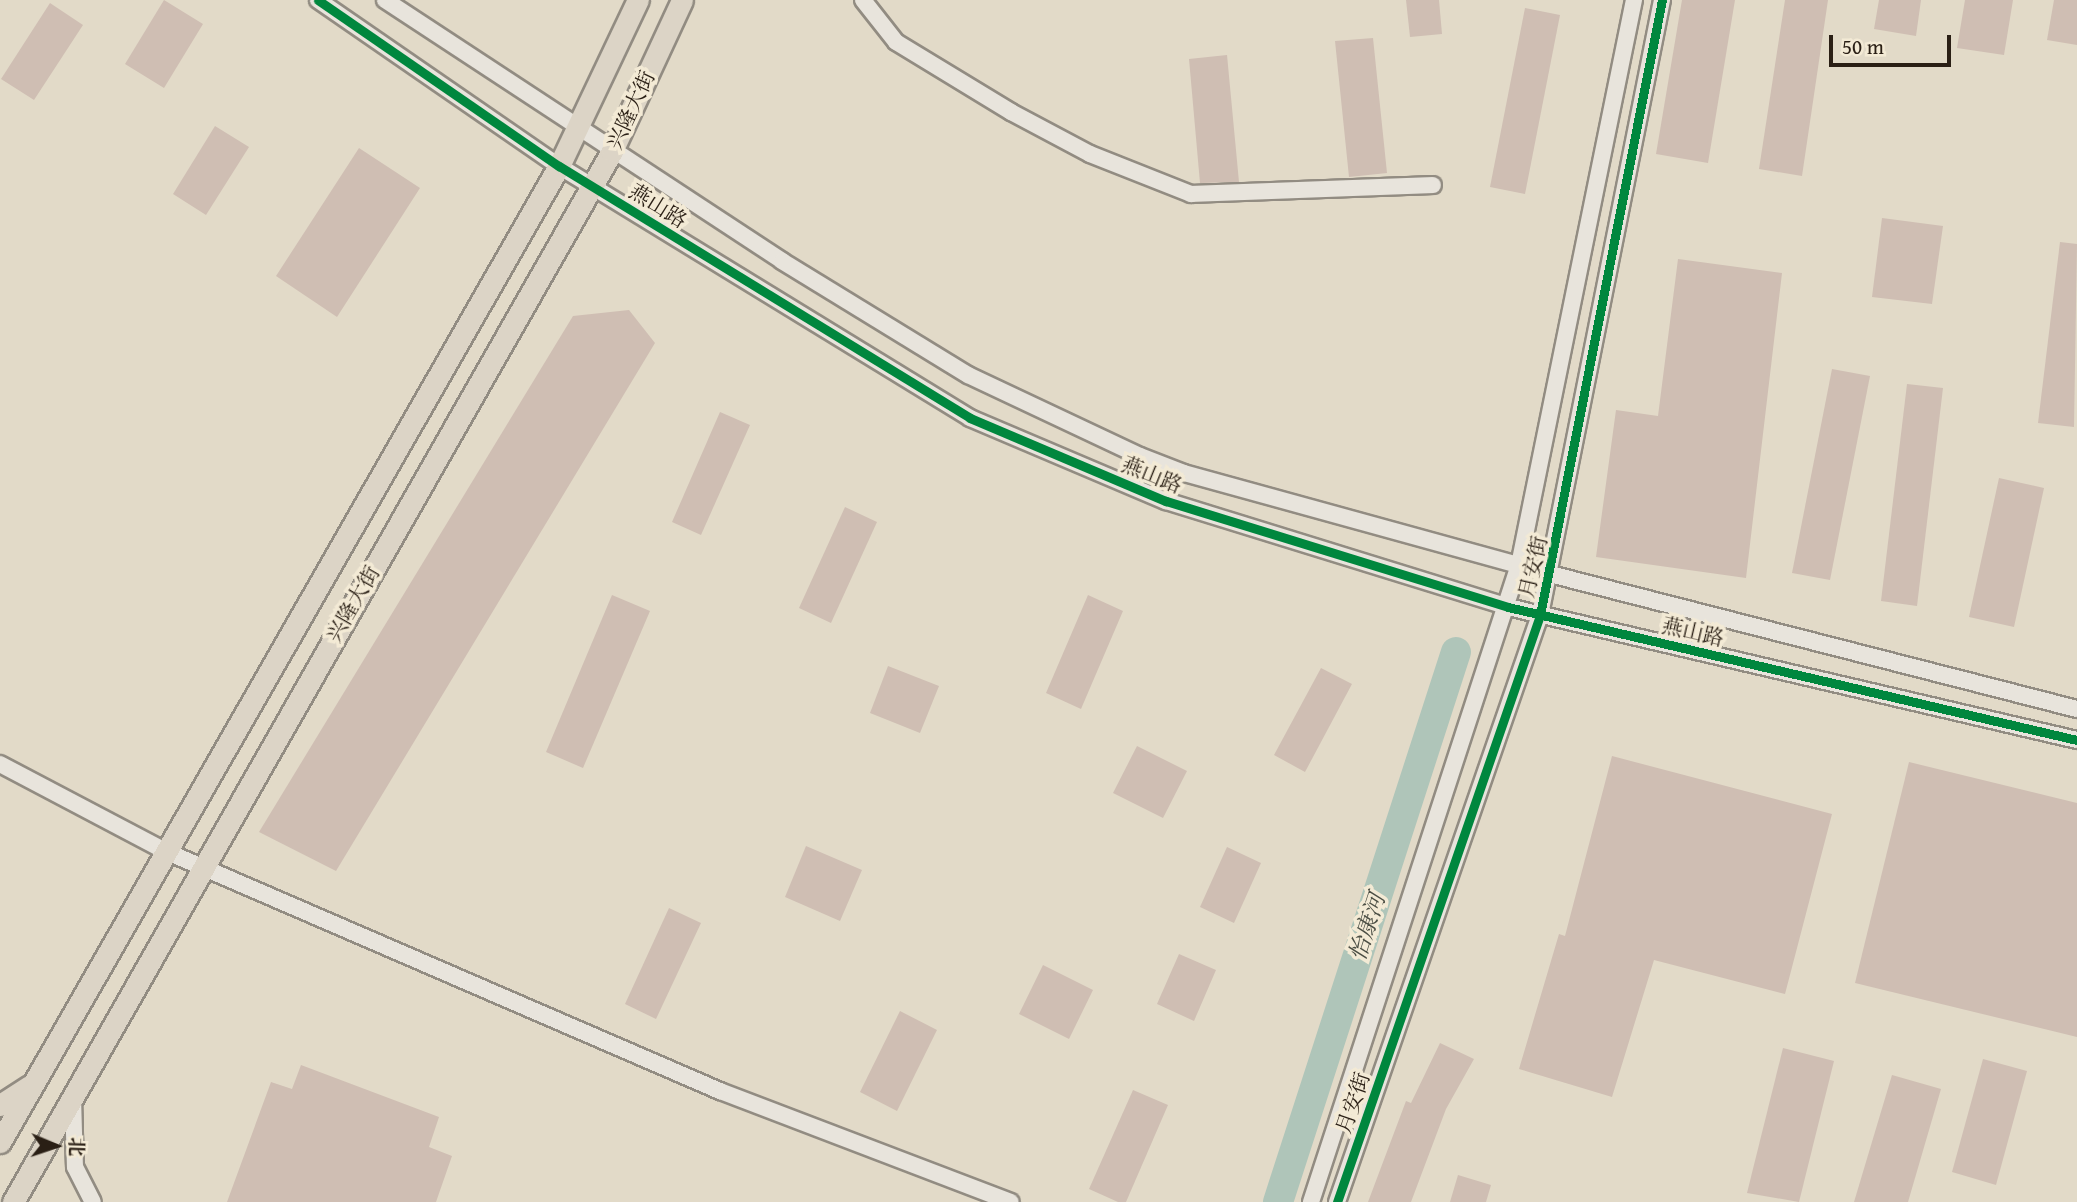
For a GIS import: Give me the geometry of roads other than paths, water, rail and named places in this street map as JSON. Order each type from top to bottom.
[{"type":"main road","name":"兴隆大街","points":[[0,1142],[559,166],[638,0]]},
{"type":"main road","name":"兴隆大街","points":[[13,1202],[612,151],[682,0]]},
{"type":"main road","points":[[0,1105],[34,1083]]},
{"type":"street","name":"燕山路","points":[[318,0],[559,166],[970,418],[1166,502],[1508,607],[2077,740]]},
{"type":"street","name":"燕山路","points":[[385,0],[612,151],[968,375],[1140,456],[1184,473],[1550,574],[2077,709]]},
{"type":"street","points":[[863,0],[896,42],[1011,112],[1090,154],[1191,194],[1433,185]]},
{"type":"street","points":[[1311,1202],[1508,607],[1519,565],[1633,0]]},
{"type":"street","name":"月安街","points":[[1337,1202],[1540,615],[1662,0]]},
{"type":"street","points":[[0,764],[165,851],[720,1091],[1010,1202]]},
{"type":"street","points":[[73,1096],[75,1167],[93,1202]]},
{"type":"waterway","name":"怡康河","points":[[1278,1202],[1456,652]]}]
